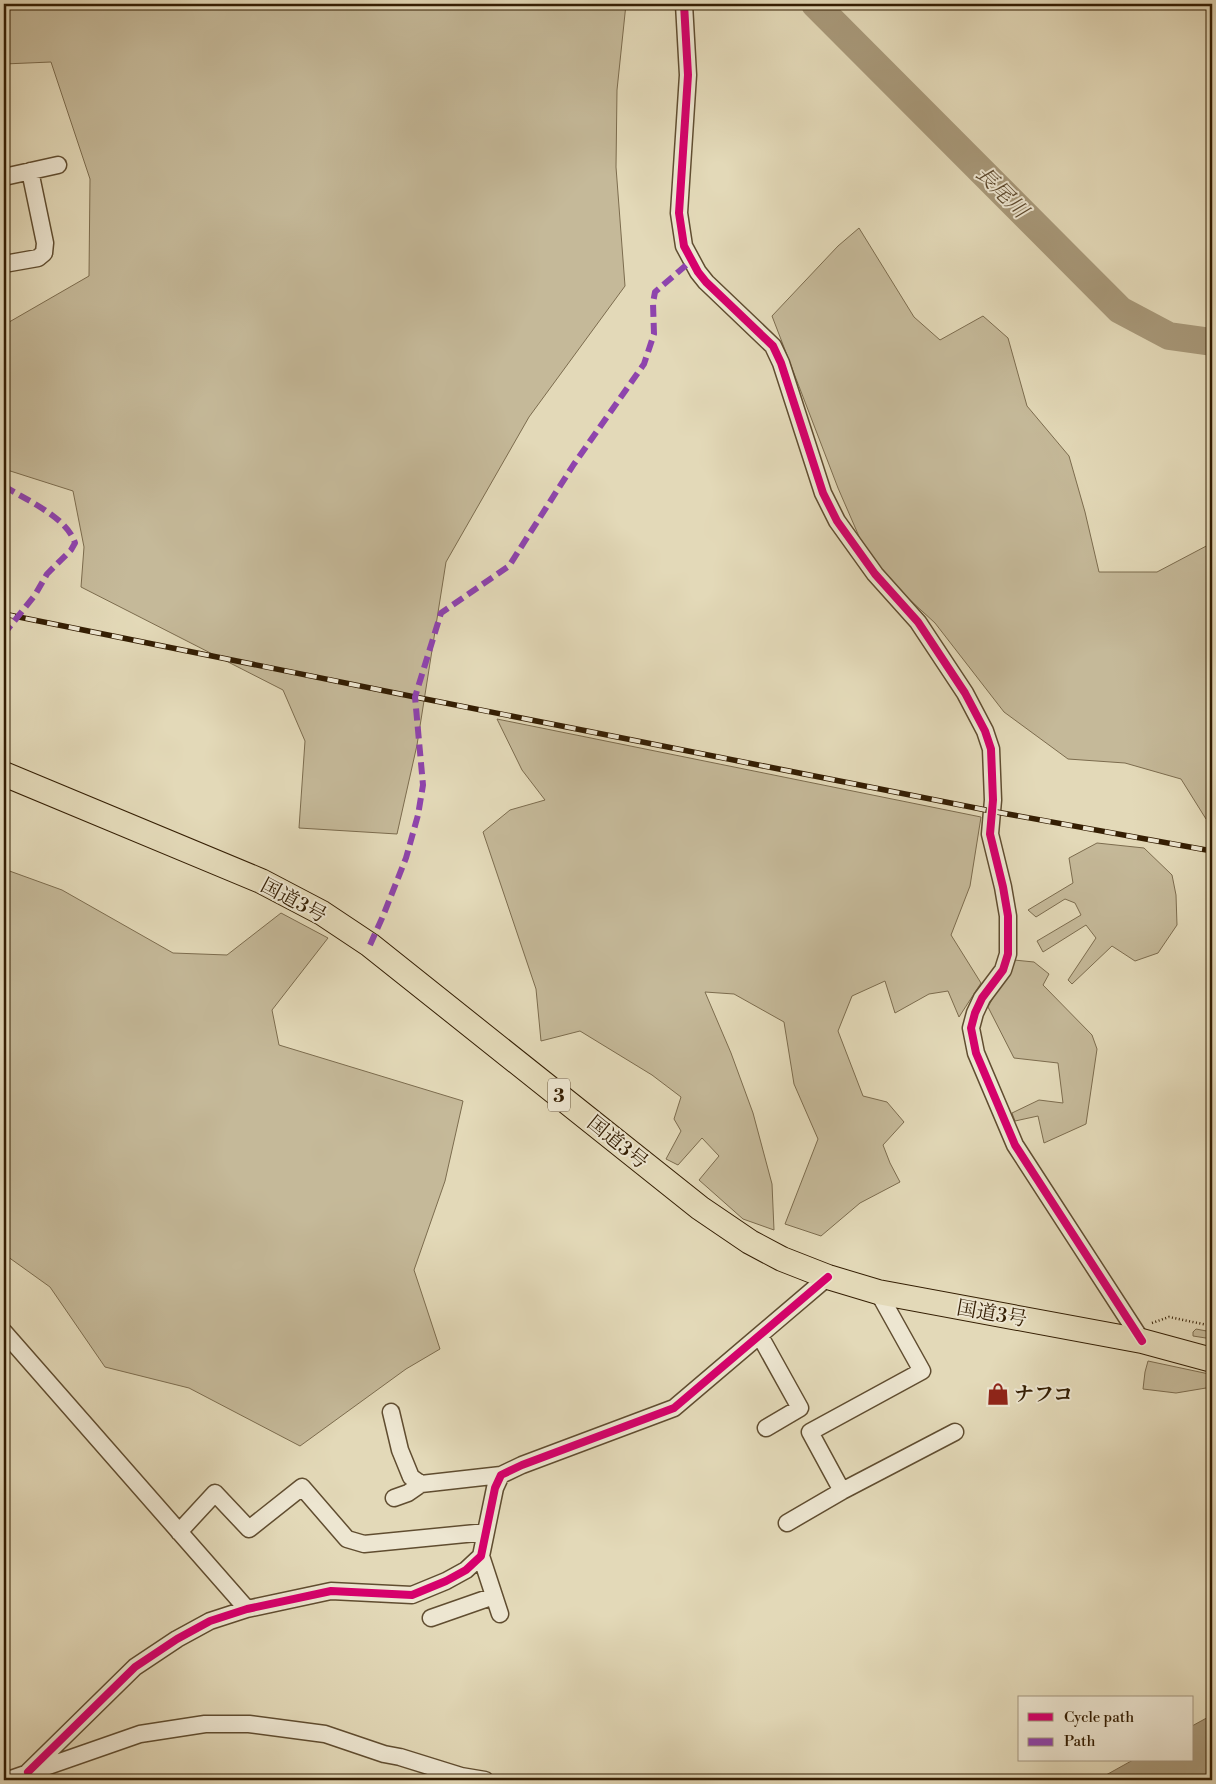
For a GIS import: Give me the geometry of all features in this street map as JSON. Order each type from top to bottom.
[{"type":"highway","name":"国道3号","points":[[4,774],[261,881],[322,913],[370,945],[716,1220],[750,1242],[782,1259],[828,1277],[878,1292],[1138,1335],[1212,1345]]},
{"type":"highway","name":"国道3号","points":[[1138,1335],[1212,1360]]},
{"type":"street","points":[[684,4],[688,75],[679,213],[684,246],[698,272],[706,282],[772,346],[781,363],[823,493],[836,521],[864,560],[918,622],[965,693],[985,731],[991,749],[992,800],[990,834],[1008,916],[1008,954],[1003,970],[982,998],[975,1013],[971,1028],[976,1053],[1016,1145],[1138,1335]]},
{"type":"street","points":[[4,177],[58,165]]},
{"type":"street","points":[[4,264],[38,258],[44,253],[45,243],[30,172]]},
{"type":"street","points":[[394,1498],[408,1493],[421,1484],[501,1474],[674,1408],[828,1277]]},
{"type":"street","points":[[842,1491],[810,1432],[922,1371],[878,1292]]},
{"type":"street","points":[[4,1332],[247,1609]]},
{"type":"street","points":[[760,1336],[800,1408],[766,1428]]},
{"type":"street","points":[[391,1412],[400,1450],[411,1477],[421,1484]]},
{"type":"street","points":[[787,1523],[842,1491],[955,1432]]},
{"type":"street","points":[[500,1614],[482,1556],[495,1488],[501,1474]]},
{"type":"street","points":[[178,1532],[215,1493],[249,1529],[302,1487],[346,1539],[364,1544],[486,1532]]},
{"type":"street","points":[[28,1772],[136,1667],[177,1639],[210,1621],[247,1609],[331,1591],[412,1595],[446,1581],[466,1570],[482,1556]]},
{"type":"street","points":[[431,1618],[494,1596]]},
{"type":"street","points":[[8,1780],[140,1734],[205,1724],[249,1724],[324,1734],[384,1754],[400,1757],[461,1776],[485,1780]]},
{"type":"path","points":[[1138,1335],[1169,1317],[1212,1326]]},
{"type":"shaded area","points":[[4,4],[626,4],[617,90],[616,167],[625,286],[529,417],[446,562],[417,745],[397,834],[299,828],[305,741],[283,690],[81,587],[84,547],[73,491],[4,469],[4,325],[89,276],[90,179],[51,62],[4,64]]},
{"type":"shaded area","points":[[859,228],[914,317],[940,340],[983,316],[1008,338],[1027,406],[1069,456],[1099,572],[1157,572],[1212,543],[1212,820],[1206,819],[1181,779],[1125,763],[1068,759],[1004,712],[935,623],[871,564],[838,488],[772,316],[838,246]]},
{"type":"shaded area","points":[[497,719],[981,817],[970,886],[951,935],[981,983],[959,1017],[948,991],[929,994],[895,1013],[885,981],[852,996],[838,1031],[863,1096],[887,1102],[904,1122],[883,1145],[900,1182],[860,1203],[821,1236],[785,1224],[818,1139],[794,1084],[784,1022],[734,994],[705,992],[731,1053],[753,1113],[772,1184],[774,1230],[743,1219],[699,1180],[719,1156],[702,1138],[678,1165],[666,1159],[681,1131],[674,1119],[681,1097],[652,1075],[580,1031],[541,1041],[536,989],[483,832],[510,810],[545,800],[522,770]]},
{"type":"shaded area","points":[[1097,843],[1144,848],[1172,875],[1176,895],[1177,925],[1158,953],[1135,961],[1112,946],[1072,984],[1068,980],[1096,938],[1086,925],[1043,952],[1037,941],[1081,915],[1075,903],[1065,899],[1036,917],[1028,910],[1073,883],[1069,858]]},
{"type":"shaded area","points":[[4,869],[62,890],[173,953],[227,955],[281,913],[328,938],[272,1010],[279,1045],[463,1101],[445,1181],[414,1270],[440,1349],[406,1369],[300,1446],[189,1388],[105,1367],[50,1287],[4,1254]]},
{"type":"shaded area","points":[[1014,960],[1034,962],[1049,974],[1043,985],[1092,1035],[1097,1049],[1086,1124],[1044,1143],[1038,1116],[1015,1121],[1012,1113],[1039,1100],[1063,1103],[1058,1063],[1014,1058],[988,1007]]},
{"type":"shaded area","points":[[1196,1329],[1212,1332],[1212,1339],[1193,1336],[1193,1332]]},
{"type":"shaded area","points":[[1148,1361],[1209,1374],[1208,1379],[1212,1380],[1212,1387],[1176,1393],[1143,1389]]},
{"type":"shaded area","points":[[1212,1715],[1212,1780],[1097,1780],[1129,1762],[1194,1762],[1194,1725]]},
{"type":"waterway","name":"長尾川","points":[[815,4],[1120,310],[1169,336],[1212,342]]},
{"type":"railway","points":[[4,614],[991,811],[1212,851]]},
{"type":"marked path","points":[[370,945],[406,858],[418,815],[423,785],[415,697],[441,613],[509,566],[574,464],[644,364],[654,334],[653,303],[655,292],[691,261]]},
{"type":"marked path","points":[[4,486],[55,517],[71,534],[75,543],[71,550],[47,574],[35,595],[4,634]]},
{"type":"cycle path","points":[[684,4],[688,75],[679,213],[684,246],[698,272],[706,282],[773,346],[781,363],[823,493],[837,521],[875,574],[918,622],[965,693],[985,731],[991,749],[993,800],[990,834],[1008,916],[1008,954],[1003,970],[982,998],[975,1013],[971,1028],[976,1053],[1015,1145],[1142,1341]]},
{"type":"cycle path","points":[[28,1772],[135,1667],[177,1639],[210,1621],[247,1609],[331,1591],[412,1595],[446,1581],[466,1570],[481,1556],[495,1488],[501,1475],[522,1465],[674,1408],[828,1277]]},
{"type":"place","name":"ナフコ","points":[[998,1394]]}]
